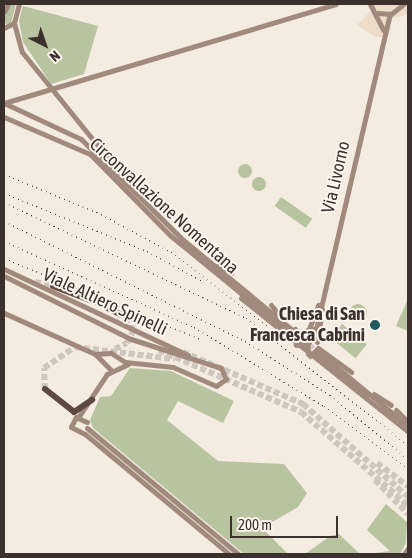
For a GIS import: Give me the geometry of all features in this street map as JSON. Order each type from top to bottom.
[{"type":"highway","points":[[53,286],[95,302]]},
{"type":"highway","points":[[106,307],[120,314]]},
{"type":"highway","points":[[45,389],[74,412],[92,400]]},
{"type":"street","points":[[4,12],[8,4]]},
{"type":"street","points":[[4,27],[14,23],[18,4]]},
{"type":"street","points":[[4,103],[336,4]]},
{"type":"street","points":[[370,4],[378,13],[383,33]]},
{"type":"street","points":[[378,13],[390,14],[405,6]]},
{"type":"street","name":"Via Livorno","points":[[307,343],[316,326],[383,33],[390,14]]},
{"type":"street","name":"Circonvallazione Nomentana","points":[[14,23],[19,47],[49,90],[134,192]]},
{"type":"street","points":[[4,118],[21,98]]},
{"type":"street","name":"Circonvallazione Nomentana","points":[[4,103],[78,136],[205,260],[295,335],[231,286],[171,236],[88,152],[4,118]]},
{"type":"street","points":[[205,260],[231,273]]},
{"type":"street","name":"Viale Altiero Spinelli","points":[[4,269],[195,360]]},
{"type":"street","name":"Viale Altiero Spinelli","points":[[4,276],[131,338],[223,370],[224,382],[216,386],[173,367],[134,364],[118,366]]},
{"type":"street","points":[[231,286],[296,344],[390,405]]},
{"type":"street","points":[[304,332],[310,329],[322,298]]},
{"type":"street","points":[[317,342],[322,298]]},
{"type":"street","points":[[271,305],[300,334],[296,344]]},
{"type":"street","points":[[4,313],[95,354],[107,354],[103,366],[102,380]]},
{"type":"street","points":[[296,344],[307,343],[313,354],[408,432]]},
{"type":"street","points":[[313,354],[318,348],[351,372]]},
{"type":"street","points":[[95,354],[103,366],[112,370]]},
{"type":"street","name":"Viale Altiero Spinelli","points":[[107,354],[134,364]]},
{"type":"street","points":[[85,427],[71,427],[73,419],[80,416],[92,400],[102,380],[118,366],[118,359]]},
{"type":"street","points":[[356,383],[408,426]]},
{"type":"street","points":[[85,427],[92,400]]},
{"type":"street","points":[[396,410],[408,422]]},
{"type":"street","points":[[80,416],[85,427],[231,552],[239,554]]},
{"type":"street","points":[[401,426],[408,436]]},
{"type":"street","points":[[404,554],[408,548]]},
{"type":"green space","points":[[10,4],[16,4],[11,23],[6,25],[4,17]]},
{"type":"green space","points":[[23,6],[98,26],[84,74],[51,84],[23,42],[19,21]]},
{"type":"green space","points":[[242,164],[248,164],[252,171],[248,178],[242,178],[238,174],[238,168]]},
{"type":"green space","points":[[256,177],[262,177],[266,184],[262,191],[256,191],[252,187],[252,181]]},
{"type":"green space","points":[[281,197],[312,219],[306,228],[275,206]]},
{"type":"green space","points":[[408,299],[408,331],[396,326]]},
{"type":"green space","points":[[358,304],[364,307],[367,313],[364,319],[358,322],[352,319],[349,313],[352,307]]},
{"type":"green space","points":[[342,324],[367,344],[356,358],[331,338]]},
{"type":"green space","points":[[130,368],[171,371],[234,401],[223,423],[178,401],[167,420],[218,461],[284,464],[307,493],[298,507],[262,528],[288,554],[244,554],[93,428],[90,420],[100,397],[111,396]]},
{"type":"green space","points":[[386,504],[407,522],[406,543],[400,554],[367,554],[390,551],[367,530]]},
{"type":"green space","points":[[339,534],[360,554],[305,554],[330,536]]},
{"type":"shaded area","points":[[367,4],[408,4],[408,14],[392,19],[388,37],[375,37],[357,25],[371,11]]},
{"type":"tunnel","points":[[35,282],[53,286]]},
{"type":"tunnel","points":[[115,349],[127,343],[133,331],[130,320],[120,314]]},
{"type":"tunnel","points":[[298,335],[317,351]]},
{"type":"tunnel","points":[[45,389],[44,368],[75,347],[174,359]]},
{"type":"tunnel","points":[[159,350],[301,412],[408,505]]},
{"type":"tunnel","points":[[183,352],[303,404],[408,497]]},
{"type":"tunnel","points":[[377,463],[408,486]]},
{"type":"tunnel","points":[[375,480],[408,514]]},
{"type":"railway","points":[[4,174],[101,214],[171,252],[268,326]]},
{"type":"railway","points":[[4,193],[147,251],[204,282]]},
{"type":"railway","points":[[4,202],[246,318],[408,445]]},
{"type":"railway","points":[[4,221],[245,341],[330,395],[408,459]]},
{"type":"railway","points":[[4,241],[194,327],[324,406],[408,469]]},
{"type":"railway","points":[[4,258],[203,340]]},
{"type":"place","name":"Chiesa di San Francesca Cabrini","points":[[375,325]]}]
